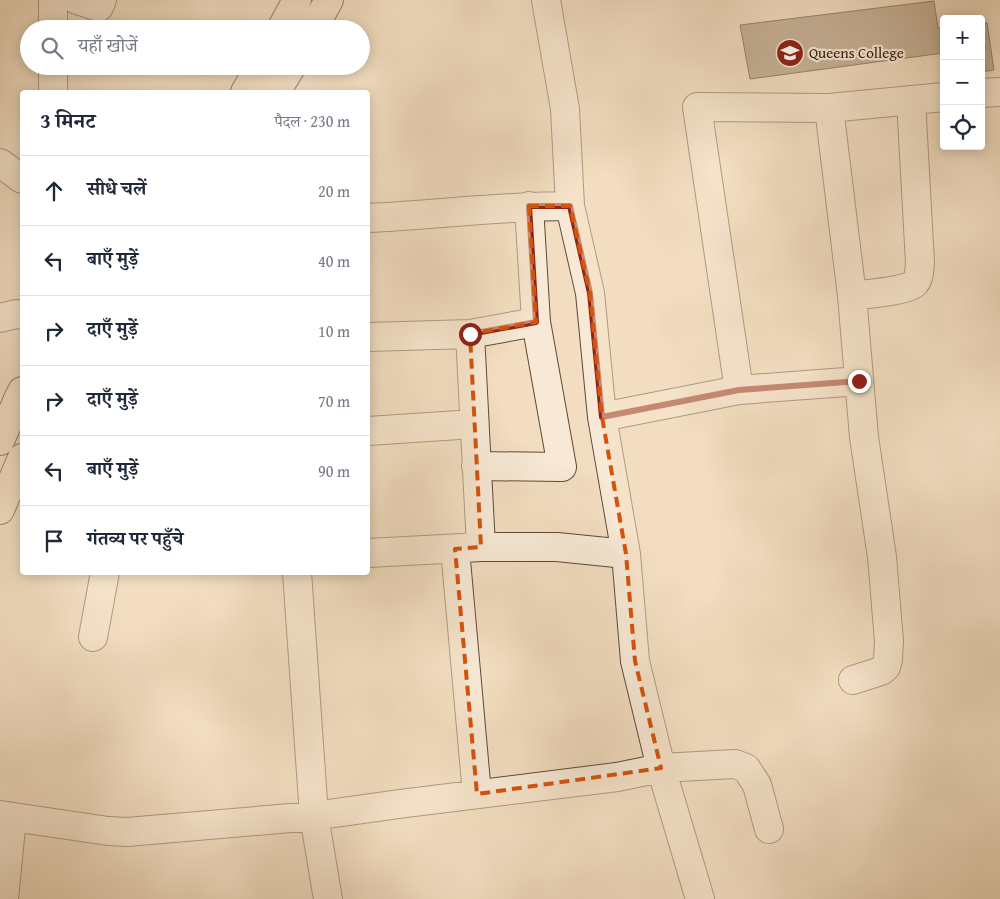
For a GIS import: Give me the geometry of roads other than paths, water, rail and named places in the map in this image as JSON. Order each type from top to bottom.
[{"type":"main road","points":[[286,20],[297,0]]},
{"type":"main road","points":[[318,20],[329,0]]},
{"type":"main road","points":[[246,90],[255,75]]},
{"type":"main road","points":[[277,90],[286,75]]},
{"type":"main road","points":[[0,441],[20,395]]},
{"type":"main road","points":[[0,510],[20,463]]},
{"type":"street","points":[[53,0],[53,20]]},
{"type":"street","points":[[77,0],[99,7],[102,0]]},
{"type":"street","points":[[546,0],[565,109],[570,206],[590,293],[602,417],[626,554],[635,661],[661,768],[700,899]]},
{"type":"street","points":[[53,75],[54,90]]},
{"type":"street","points":[[985,94],[1000,92]]},
{"type":"street","points":[[739,390],[697,107],[829,108],[940,97]]},
{"type":"street","points":[[852,296],[905,288],[914,285],[919,277],[920,263],[911,100]]},
{"type":"street","points":[[829,108],[852,296],[864,437],[882,557],[888,641],[886,667],[880,671],[853,680]]},
{"type":"street","points":[[0,164],[20,178]]},
{"type":"street","points":[[370,218],[529,206],[570,206]]},
{"type":"street","points":[[476,466],[562,467],[536,322],[529,206]]},
{"type":"street","points":[[0,318],[20,315]]},
{"type":"street","points":[[370,337],[470,334],[536,322]]},
{"type":"street","points":[[470,334],[476,466],[468,548],[477,794]]},
{"type":"street","points":[[602,417],[739,390],[859,381]]},
{"type":"street","points":[[370,431],[474,424]]},
{"type":"street","points":[[370,554],[468,548],[557,547],[626,554]]},
{"type":"street","points":[[93,637],[104,575]]},
{"type":"street","points":[[297,575],[314,816],[328,899]]},
{"type":"street","points":[[4,899],[6,816],[108,832],[127,832],[314,816],[616,776],[661,768],[735,764],[746,768],[756,785],[770,829]]},
{"type":"place","name":"Queens College","points":[[790,53]]}]
